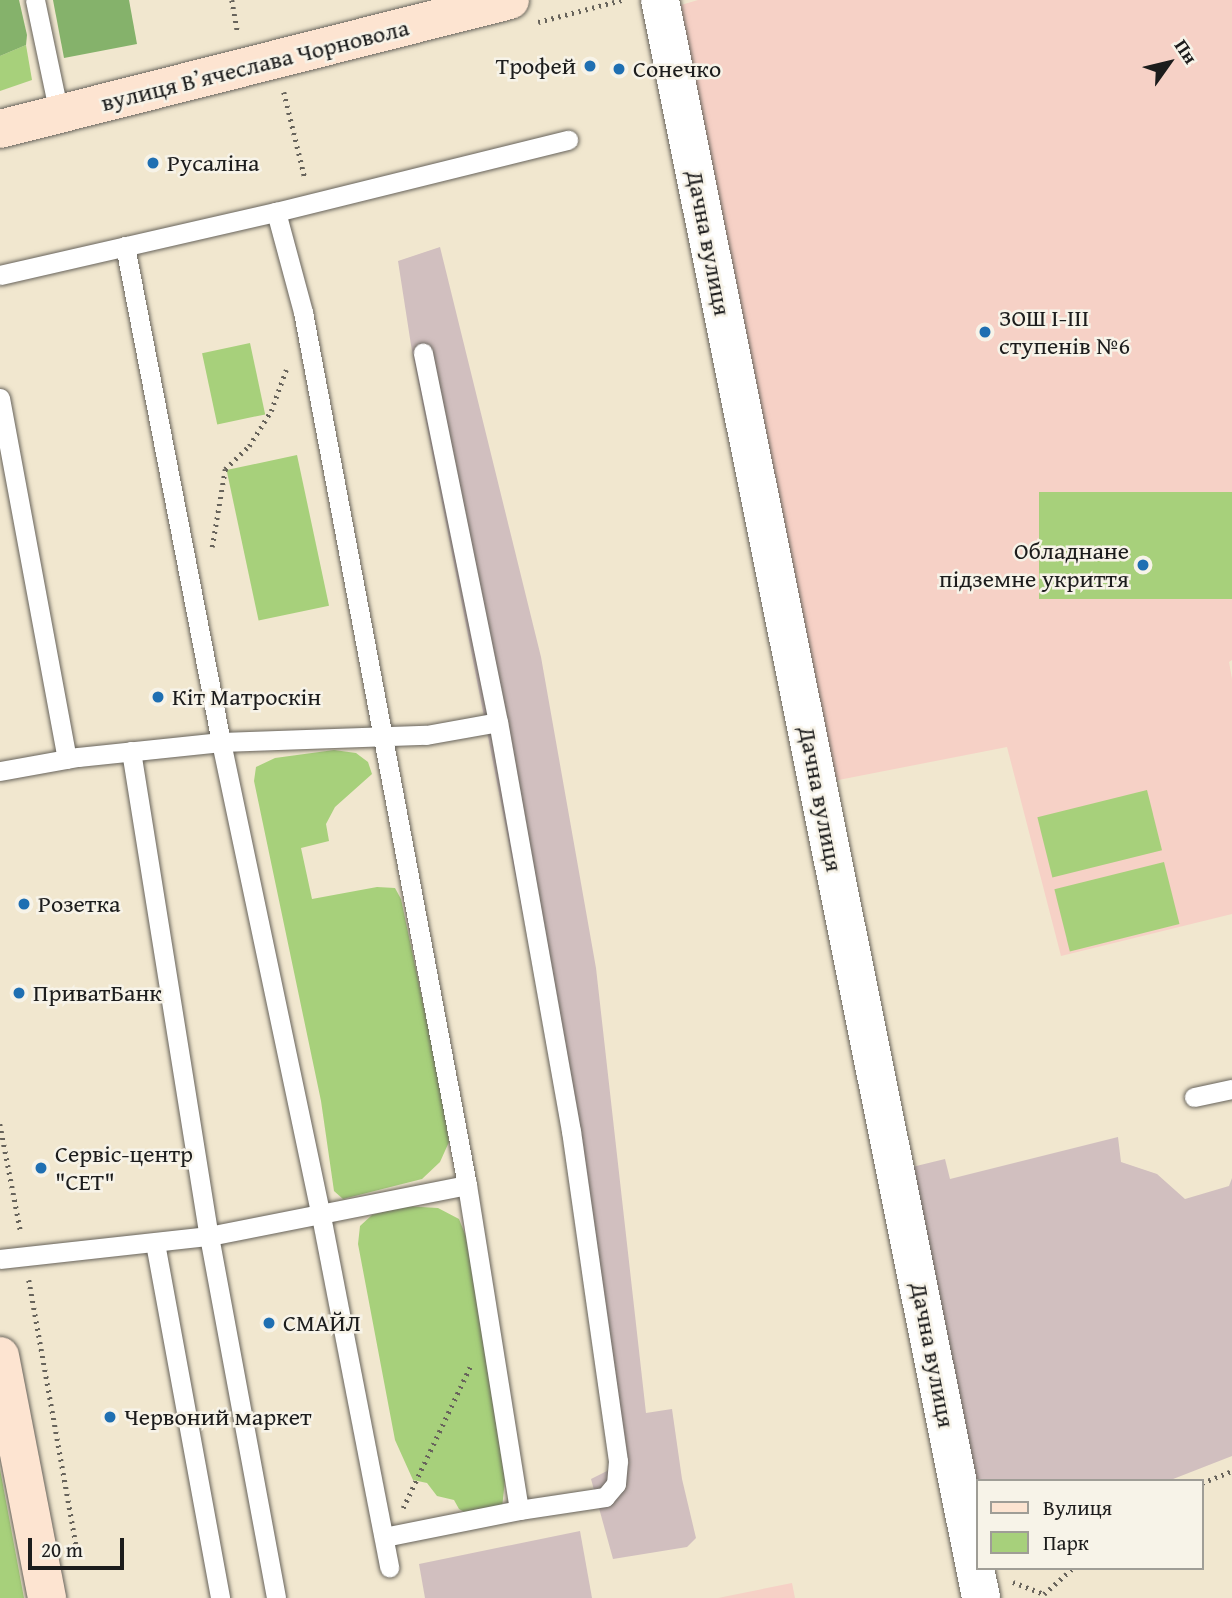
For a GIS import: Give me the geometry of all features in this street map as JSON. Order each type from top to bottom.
[{"type":"street","name":"вулиця Вʼячеслава Чорновола","points":[[0,129],[510,0]]},
{"type":"street","name":"Дачна вулиця","points":[[660,0],[976,1495]]},
{"type":"street","points":[[0,1356],[47,1598]]},
{"type":"street","name":"Дачна вулиця","points":[[992,1570],[996,1590]]},
{"type":"lane","points":[[35,0],[59,114]]},
{"type":"lane","points":[[0,275],[276,212],[568,140]]},
{"type":"lane","points":[[276,212],[303,312],[380,735],[467,1185],[492,1326],[519,1510]]},
{"type":"lane","points":[[125,246],[221,741],[321,1216],[389,1567]]},
{"type":"lane","points":[[384,1537],[519,1510],[605,1497],[616,1484],[618,1461],[571,1131],[498,722],[423,353]]},
{"type":"lane","points":[[0,398],[67,759]]},
{"type":"lane","points":[[0,771],[67,759],[221,741],[426,735],[498,722]]},
{"type":"lane","points":[[131,751],[209,1236],[276,1598]]},
{"type":"lane","points":[[1194,1097],[1232,1089]]},
{"type":"lane","points":[[0,1259],[25,1254],[209,1236],[467,1185]]},
{"type":"lane","points":[[155,1243],[220,1598]]},
{"type":"path","points":[[232,0],[239,38]]},
{"type":"path","points":[[283,87],[298,153]]},
{"type":"path","points":[[210,558],[225,469],[249,446],[271,411],[288,365]]},
{"type":"path","points":[[0,1124],[76,1545]]},
{"type":"path","points":[[384,1537],[410,1498],[452,1401],[492,1326]]},
{"type":"path","points":[[1204,1482],[1232,1471]]},
{"type":"path","points":[[996,1590],[1044,1596],[1071,1570]]},
{"type":"shaded area","name":"ЗОШ І-ІІІ ступенів №6","points":[[698,0],[1232,0],[1232,660],[1229,662],[1232,679],[1232,914],[1061,956],[1007,747],[818,784],[681,5]]},
{"type":"shaded area","points":[[440,247],[541,657],[596,968],[646,1413],[672,1409],[682,1479],[696,1538],[687,1547],[613,1559],[591,1479],[607,1471],[613,1462],[561,1108],[411,345],[398,261]]},
{"type":"shaded area","points":[[1118,1137],[1121,1162],[1157,1174],[1185,1199],[1229,1186],[1232,1178],[1232,1456],[1173,1479],[976,1479],[976,1492],[908,1168],[945,1159],[950,1179]]},
{"type":"shaded area","points":[[580,1531],[592,1598],[425,1598],[419,1564]]},
{"type":"shaded area","points":[[792,1583],[795,1598],[718,1598]]},
{"type":"green space","points":[[0,0],[19,0],[27,35],[26,45],[0,56]]},
{"type":"green space","points":[[53,0],[129,0],[137,44],[64,58]]},
{"type":"green space","points":[[26,45],[32,80],[0,91],[0,56]]},
{"type":"green space","points":[[250,343],[265,414],[217,425],[202,353]]},
{"type":"green space","points":[[297,455],[329,606],[259,621],[227,470]]},
{"type":"green space","name":"Обладнане підземне укриття","points":[[1039,492],[1232,492],[1232,599],[1039,599]]},
{"type":"green space","points":[[334,750],[356,753],[368,762],[372,774],[335,807],[326,824],[329,841],[301,848],[312,899],[377,887],[395,888],[401,899],[441,1088],[449,1142],[440,1162],[422,1179],[343,1199],[334,1191],[321,1101],[254,781],[256,767],[275,758]]},
{"type":"green space","points":[[1147,790],[1162,850],[1052,877],[1037,817]]},
{"type":"green space","points":[[1164,862],[1179,924],[1070,951],[1054,889]]},
{"type":"green space","points":[[404,1206],[438,1208],[459,1219],[467,1239],[505,1480],[502,1508],[470,1515],[459,1509],[454,1500],[437,1496],[427,1483],[413,1480],[395,1440],[358,1244],[360,1226],[372,1215]]},
{"type":"green space","points":[[0,1469],[24,1598],[0,1598]]},
{"type":"place","name":"Трофей","points":[[590,66]]},
{"type":"place","name":"Сонечко","points":[[619,69]]},
{"type":"place","name":"Русаліна","points":[[153,163]]},
{"type":"place","name":"ЗОШ І-ІІІ ступенів №6","points":[[985,332]]},
{"type":"place","name":"Обладнане підземне укриття","points":[[1143,565]]},
{"type":"place","name":"Кіт Матроскін","points":[[158,697]]},
{"type":"place","name":"Розетка","points":[[24,904]]},
{"type":"place","name":"ПриватБанк","points":[[19,993]]},
{"type":"place","name":"Сервіс-центр \"СЕТ\"","points":[[41,1168]]},
{"type":"place","name":"СМАЙЛ","points":[[269,1323]]},
{"type":"place","name":"Червоний маркет","points":[[110,1417]]}]
